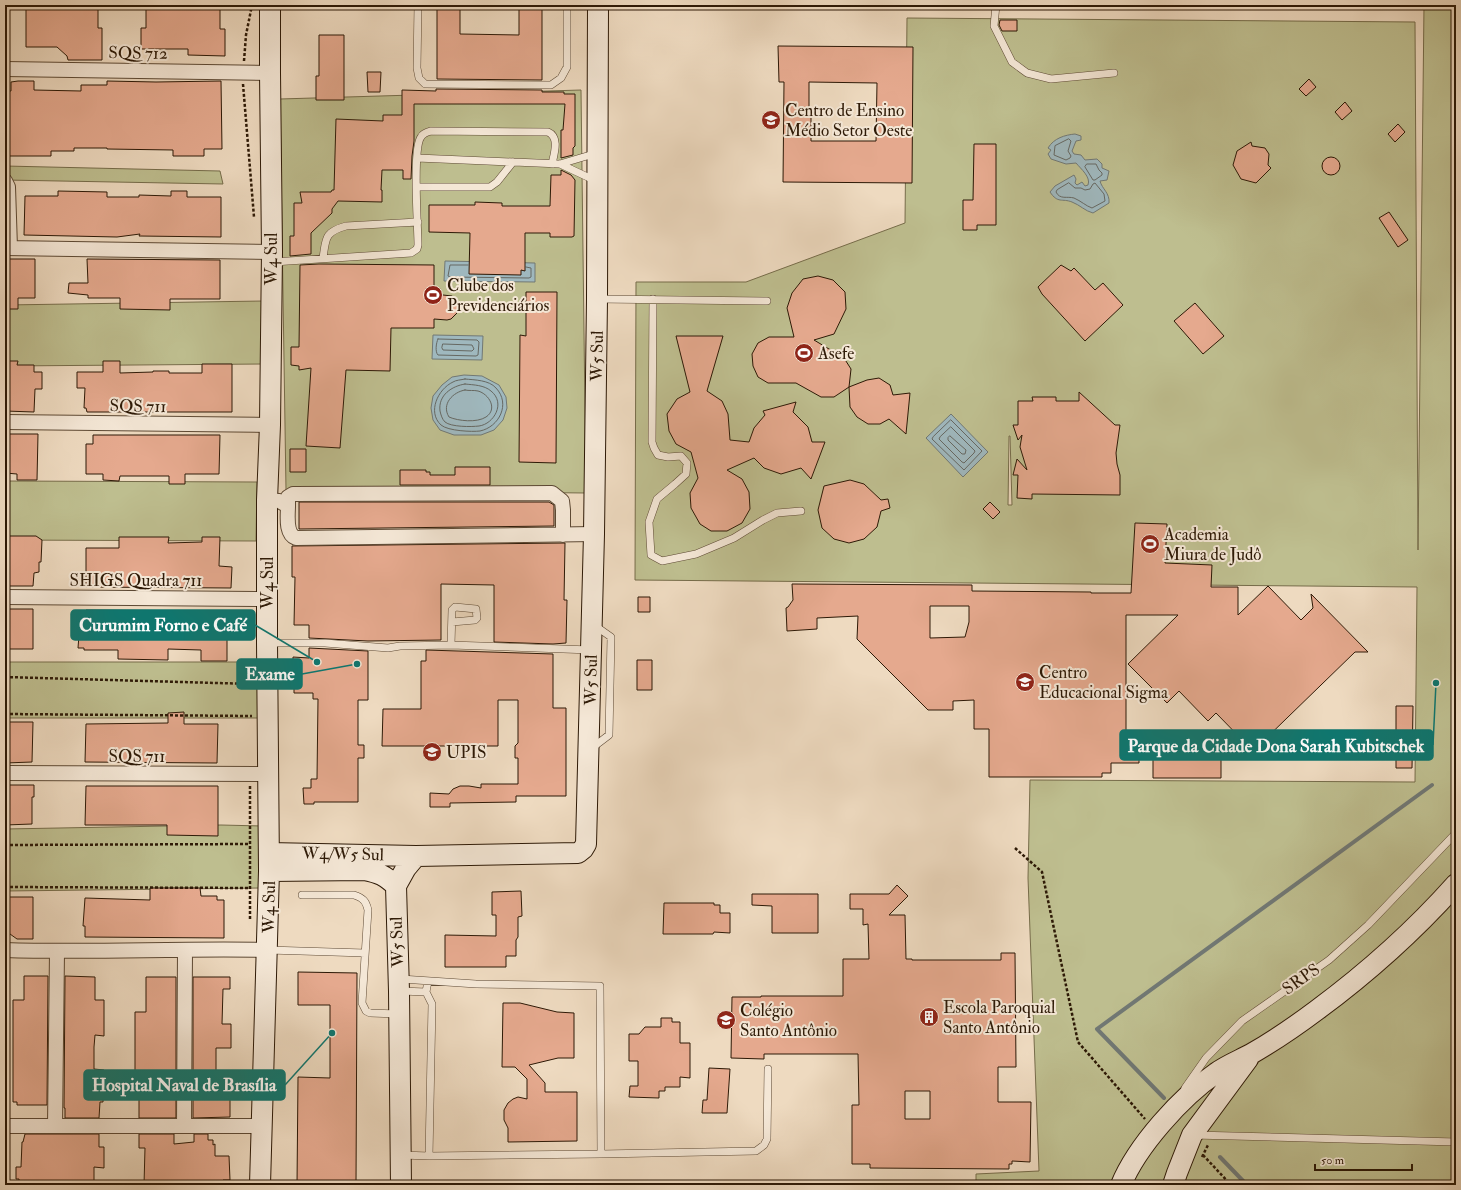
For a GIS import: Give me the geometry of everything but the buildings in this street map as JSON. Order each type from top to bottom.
[{"type":"main road","name":"W4 Sul","points":[[260,1185],[268,950],[269,864],[267,500],[270,425],[272,257],[270,5]]},
{"type":"main road","name":"W5 Sul","points":[[416,856],[578,854],[583,849],[588,838],[597,299],[598,5]]},
{"type":"main road","points":[[598,32],[607,5]]},
{"type":"main road","points":[[396,886],[406,868],[416,856]]},
{"type":"main road","name":"W4/W5 Sul","points":[[269,864],[416,856]]},
{"type":"main road","name":"W4/W5 Sul","points":[[269,864],[376,872],[387,877],[396,886]]},
{"type":"main road","name":"SRPS","points":[[1121,1185],[1126,1173],[1155,1131],[1190,1093],[1217,1072],[1252,1053],[1316,1011],[1392,948],[1437,905],[1456,884]]},
{"type":"main road","name":"W5 Sul","points":[[396,886],[399,985],[398,1014],[401,1185]]},
{"type":"main road","name":"SRPS","points":[[1173,1185],[1192,1135],[1252,1053]]},
{"type":"street","name":"SQS 712","points":[[5,69],[270,73]]},
{"type":"street","points":[[5,180],[8,188],[8,248],[272,257]]},
{"type":"street","name":"SQS 711","points":[[5,422],[270,425]]},
{"type":"street","points":[[563,535],[562,501],[552,493],[293,494],[288,497],[289,532],[292,537],[296,538],[563,535],[594,534]]},
{"type":"street","points":[[267,500],[279,501],[288,506]]},
{"type":"street","name":"SHIGS Quadra 711","points":[[5,597],[267,599]]},
{"type":"street","name":"SQS 711","points":[[5,773],[269,774]]},
{"type":"street","points":[[5,950],[57,952],[268,950]]},
{"type":"street","points":[[184,1126],[186,950]]},
{"type":"street","points":[[55,1126],[57,952]]},
{"type":"street","points":[[5,1126],[262,1126]]},
{"type":"lane","points":[[418,5],[417,68],[419,78],[425,84],[551,85],[561,78],[568,67],[567,5]]},
{"type":"lane","points":[[996,5],[994,26],[1012,62],[1027,73],[1051,79],[1114,73]]},
{"type":"lane","points":[[272,257],[323,258],[411,253],[418,247],[416,158],[421,136],[431,131],[542,131],[552,134],[555,139],[552,164]]},
{"type":"lane","points":[[416,158],[560,164],[597,153]]},
{"type":"lane","points":[[416,187],[490,188],[497,182],[513,162]]},
{"type":"lane","points":[[560,164],[597,182]]},
{"type":"lane","points":[[323,258],[327,237],[330,232],[338,228],[346,226],[418,222]]},
{"type":"lane","points":[[597,299],[767,301]]},
{"type":"lane","points":[[653,299],[652,442],[658,455],[668,457],[681,456],[687,463],[686,474],[657,498],[649,522],[651,556],[662,561],[696,554],[734,538],[777,513],[800,511]]},
{"type":"lane","points":[[451,645],[452,622]]},
{"type":"lane","points":[[589,751],[609,734],[610,637],[592,624]]},
{"type":"lane","points":[[267,643],[325,643],[388,648],[400,646],[451,645],[591,650]]},
{"type":"lane","name":"SRPS","points":[[1155,1131],[1206,1058],[1242,1021],[1329,960],[1368,925],[1456,833]]},
{"type":"lane","points":[[302,894],[354,895],[362,898],[366,902],[368,910],[362,1003],[366,1011],[370,1013],[398,1014]]},
{"type":"lane","points":[[268,950],[365,952]]},
{"type":"lane","points":[[399,985],[428,981],[476,984],[600,986],[601,1154]]},
{"type":"lane","points":[[428,981],[426,992],[432,1004],[429,1156]]},
{"type":"lane","points":[[399,985],[426,992]]},
{"type":"lane","points":[[400,1155],[429,1156],[756,1151],[764,1145],[767,1139],[768,1069]]},
{"type":"lane","points":[[1192,1135],[1456,1142]]},
{"type":"path","points":[[5,677],[268,684]]},
{"type":"path","points":[[5,714],[268,716]]},
{"type":"path","points":[[5,845],[269,864]]},
{"type":"path","points":[[1015,848],[1042,872],[1078,1042],[1155,1131]]},
{"type":"path","points":[[5,887],[269,864]]},
{"type":"path","points":[[1200,1163],[1212,1136]]},
{"type":"path","points":[[1203,1156],[1231,1185]]},
{"type":"green space","points":[[1424,5],[1456,5],[1456,1185],[976,1185],[976,1174],[1039,1171],[1028,878],[1030,780],[1415,782],[1417,587],[635,580],[636,282],[746,282],[905,223],[907,18],[1415,22],[1418,550]],"holes":[[[1010,436],[1012,505],[1008,505]]]},
{"type":"green space","name":"Clube dos Previdenciários","points":[[581,90],[586,493],[286,490],[280,99]]},
{"type":"green space","points":[[5,166],[220,171],[223,184],[5,180]]},
{"type":"green space","points":[[264,301],[264,364],[5,366],[5,305]]},
{"type":"green space","points":[[5,481],[257,482],[256,541],[5,540]]},
{"type":"green space","points":[[5,662],[263,662],[263,718],[5,718]]},
{"type":"green space","points":[[221,825],[262,826],[262,888],[5,891],[5,829]]},
{"type":"water","points":[[1075,134],[1081,136],[1081,140],[1076,141],[1072,151],[1074,154],[1081,155],[1085,160],[1097,159],[1102,164],[1102,168],[1109,171],[1107,180],[1100,181],[1108,196],[1109,203],[1093,213],[1072,202],[1055,198],[1050,192],[1055,186],[1074,175],[1076,179],[1075,183],[1077,185],[1082,182],[1085,186],[1088,185],[1089,182],[1087,176],[1076,163],[1066,164],[1051,159],[1048,154],[1051,150],[1048,148],[1057,139]]},
{"type":"water","points":[[445,261],[535,263],[535,282],[444,281]]},
{"type":"water","points":[[433,335],[483,336],[482,360],[432,359]]},
{"type":"water","points":[[464,375],[482,376],[499,385],[506,397],[507,408],[503,420],[494,430],[481,435],[454,435],[440,430],[433,420],[431,408],[433,396],[442,385],[452,377]]},
{"type":"water","points":[[951,414],[988,452],[963,477],[926,438]]},
{"type":"waterway","points":[[1164,1098],[1097,1029],[1432,785]]},
{"type":"waterway","points":[[1220,1157],[1247,1185]]},
{"type":"place","name":"Centro de Ensino Médio Setor Oeste","points":[[771,120]]},
{"type":"place","name":"Clube dos Previdenciários","points":[[433,295]]},
{"type":"place","name":"Asefe","points":[[804,353]]},
{"type":"place","name":"Academia Miura de Judô","points":[[1150,544]]},
{"type":"place","name":"Curumim Forno e Café","points":[[317,662]]},
{"type":"place","name":"Exame","points":[[357,664]]},
{"type":"place","name":"Centro Educacional Sigma","points":[[1025,682]]},
{"type":"place","name":"Parque da Cidade Dona Sarah Kubitschek","points":[[1436,683]]},
{"type":"place","name":"UPIS","points":[[432,752]]},
{"type":"place","name":"Escola Paroquial Santo Antônio","points":[[929,1017]]},
{"type":"place","name":"Colégio Santo Antônio","points":[[726,1020]]},
{"type":"place","name":"Hospital Naval de Brasília","points":[[332,1033]]}]
